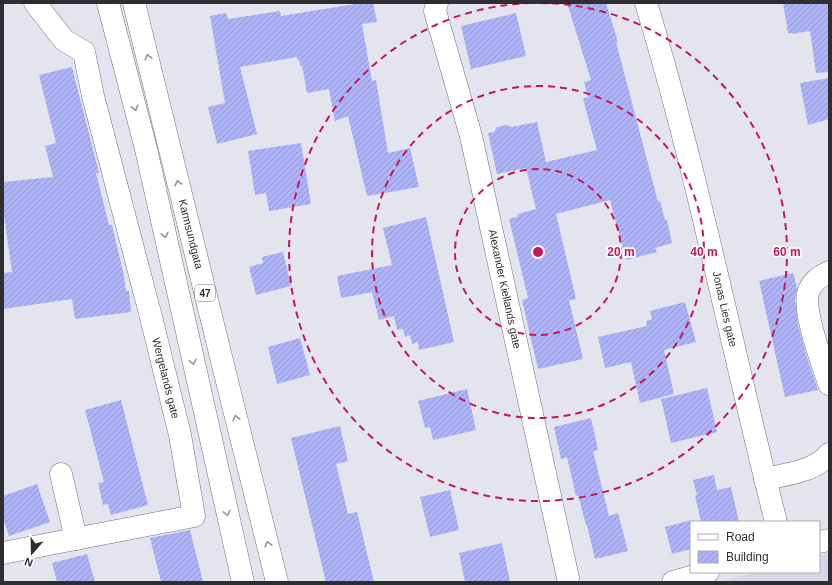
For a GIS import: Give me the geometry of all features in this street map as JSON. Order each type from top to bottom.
[{"type":"street","name":"Wergelands gate","points":[[3,553],[194,516],[180,435],[151,317],[95,104],[84,52],[64,40],[35,3]]},
{"type":"street","name":"47","points":[[108,3],[148,157],[243,582]]},
{"type":"street","name":"Karmsundgata","points":[[134,3],[277,582]]},
{"type":"street","name":"Alexander Kiellands gate","points":[[437,3],[435,11],[471,136],[568,578]]},
{"type":"street","name":"Jonas Lies gate","points":[[646,3],[710,247],[776,521]]},
{"type":"street","points":[[829,272],[817,278],[808,291],[807,311],[829,384]]},
{"type":"street","points":[[765,478],[809,469],[823,461],[829,454]]},
{"type":"street","points":[[61,474],[76,539]]},
{"type":"street","points":[[673,582],[704,573]]},
{"type":"shaded area","points":[[829,553],[829,582],[719,582],[752,573],[820,573],[820,555]]},
{"type":"building","points":[[361,3],[373,3],[377,22],[362,24],[372,81],[376,80],[388,153],[410,148],[419,187],[367,196],[348,116],[335,121],[329,89],[307,93],[302,65],[300,66],[299,59],[297,60],[297,57],[240,67],[257,134],[217,144],[208,107],[225,103],[210,16],[226,13],[228,19],[280,11],[281,16]]},
{"type":"building","points":[[567,3],[606,3],[618,42],[616,42],[658,202],[660,201],[665,220],[667,220],[672,243],[655,248],[657,252],[626,260],[610,200],[556,214],[576,299],[569,300],[583,359],[538,369],[522,300],[528,298],[509,219],[517,217],[518,214],[536,209],[526,168],[497,174],[488,133],[494,132],[497,127],[507,125],[511,127],[537,122],[546,162],[597,150],[583,99],[588,97],[584,82],[591,80]]},
{"type":"building","points":[[783,3],[829,3],[829,72],[816,73],[810,31],[792,34],[788,33]]},
{"type":"building","points":[[516,13],[526,56],[471,69],[461,26]]},
{"type":"building","points":[[72,67],[99,173],[96,173],[109,225],[112,225],[126,291],[129,291],[131,312],[75,319],[72,299],[3,309],[3,273],[12,272],[3,208],[3,182],[53,177],[45,146],[56,143],[39,75]]},
{"type":"building","points":[[829,78],[829,119],[808,125],[800,83]]},
{"type":"building","points":[[301,143],[311,204],[269,211],[266,193],[255,195],[248,151]]},
{"type":"building","points":[[426,217],[454,342],[419,350],[418,342],[412,344],[410,335],[405,337],[403,329],[397,330],[394,316],[379,320],[372,292],[341,298],[337,276],[392,265],[383,228]]},
{"type":"building","points":[[283,252],[291,286],[256,295],[249,267],[263,263],[262,257]]},
{"type":"building","points":[[793,273],[797,288],[795,299],[798,325],[818,390],[785,397],[759,281]]},
{"type":"building","points":[[685,302],[696,342],[664,350],[674,394],[640,403],[631,362],[605,368],[598,337],[647,326],[646,321],[652,319],[650,311]]},
{"type":"building","points":[[300,338],[310,375],[277,384],[268,347]]},
{"type":"building","points":[[707,388],[717,432],[671,443],[661,399]]},
{"type":"building","points":[[467,389],[476,430],[433,440],[430,427],[425,428],[418,401]]},
{"type":"building","points":[[121,400],[148,505],[111,515],[108,504],[103,505],[98,483],[104,482],[85,410]]},
{"type":"building","points":[[591,418],[598,450],[593,451],[609,516],[618,513],[628,551],[595,559],[578,495],[576,496],[567,457],[561,459],[554,427]]},
{"type":"building","points":[[340,426],[348,461],[336,464],[348,514],[357,512],[374,582],[326,582],[291,438]]},
{"type":"building","points":[[714,475],[717,490],[731,487],[739,521],[701,521],[693,480]]},
{"type":"building","points":[[37,484],[50,522],[9,536],[3,518],[3,496]]},
{"type":"building","points":[[450,490],[459,530],[430,537],[420,497]]},
{"type":"building","points":[[691,520],[690,549],[672,554],[665,527]]},
{"type":"building","points":[[190,530],[203,582],[161,582],[150,538]]},
{"type":"building","points":[[502,543],[510,582],[465,582],[459,553]]},
{"type":"building","points":[[87,554],[95,582],[57,582],[52,563]]}]
